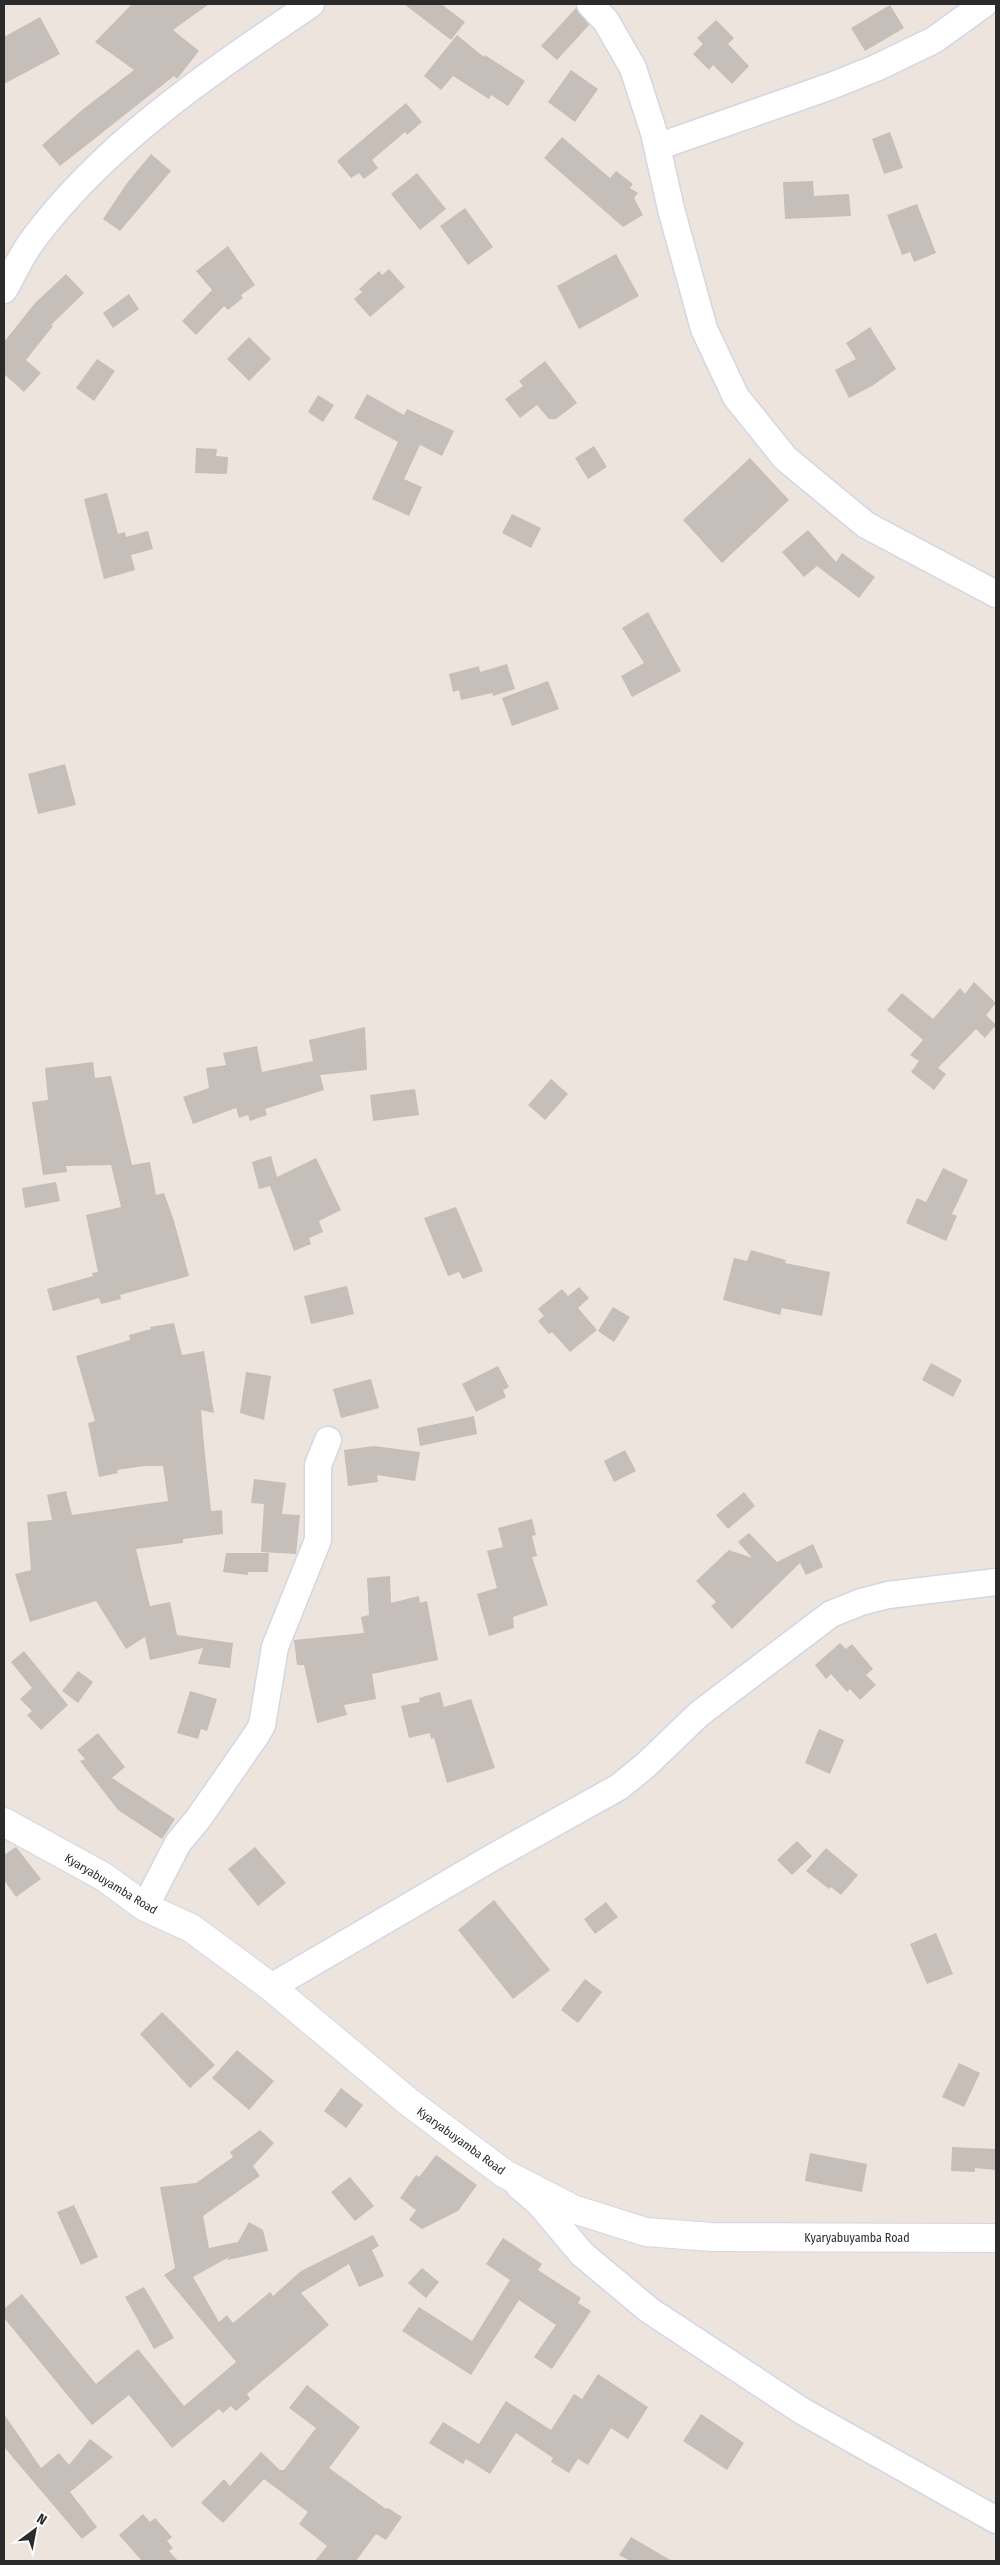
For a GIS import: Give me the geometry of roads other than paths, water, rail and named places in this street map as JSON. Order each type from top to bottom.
[{"type":"street","points":[[4,290],[32,242],[75,191],[132,135],[181,95],[311,4]]},
{"type":"street","points":[[590,4],[606,21],[633,68],[657,146],[671,209],[704,330],[736,397],[785,458],[866,525],[996,594]]},
{"type":"street","points":[[657,146],[831,86],[876,68],[934,40],[984,4]]},
{"type":"street","points":[[144,1907],[178,1844],[198,1819],[258,1734],[262,1725],[275,1647],[318,1540],[318,1465],[328,1440]]},
{"type":"street","points":[[271,1987],[495,1856],[619,1787],[646,1765],[699,1714],[832,1614],[861,1602],[888,1595],[996,1582]]},
{"type":"street","name":"Kyaryabuyamba Road","points":[[4,1822],[104,1877],[144,1907],[191,1928],[271,1987],[410,2103],[505,2174],[574,2209],[646,2232],[712,2237],[996,2238]]},
{"type":"street","points":[[505,2174],[539,2203],[582,2254],[649,2310],[802,2411],[996,2520]]}]
